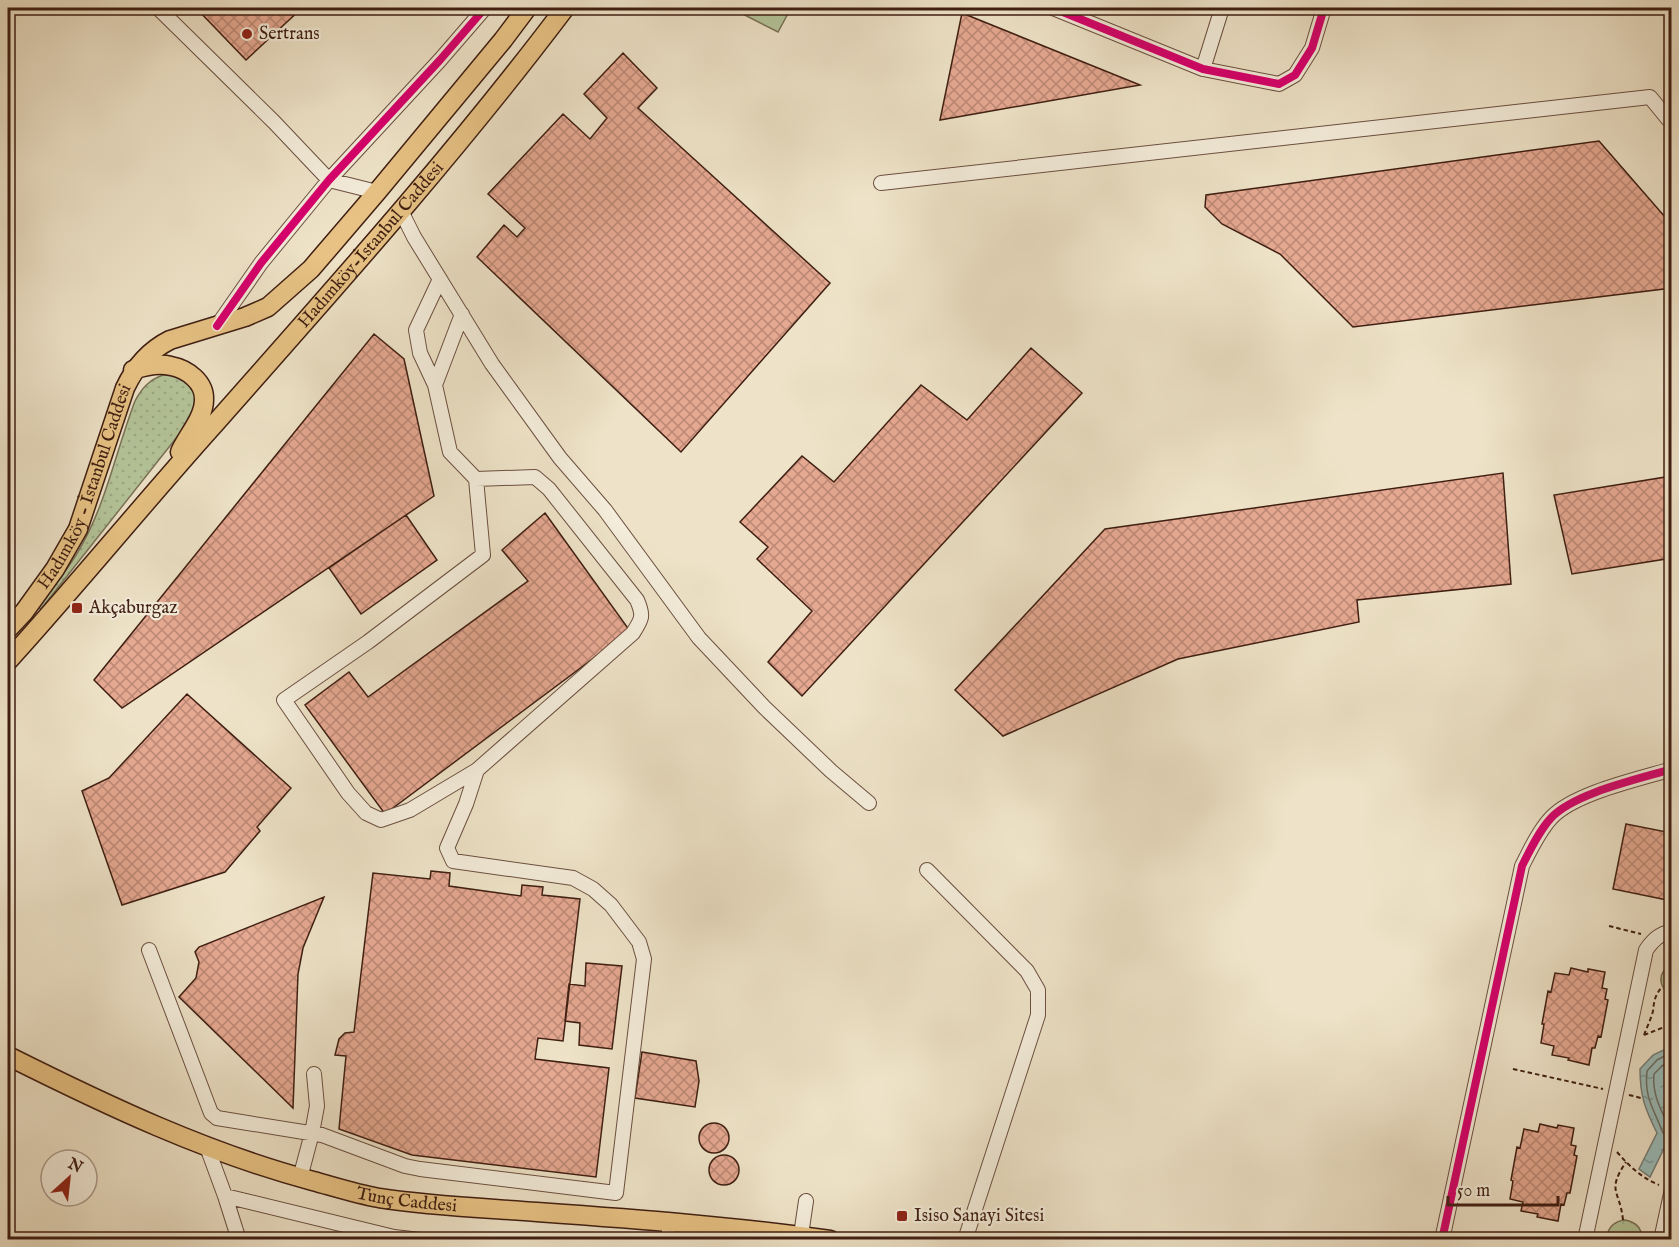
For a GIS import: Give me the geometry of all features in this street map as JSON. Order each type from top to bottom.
[{"type":"main road","name":"Hadımköy-İstanbul Caddesi","points":[[133,370],[159,346],[170,340],[245,317],[268,307],[311,269],[527,8]]},
{"type":"main road","name":"Hadımköy-İstanbul Caddesi","points":[[169,475],[401,211],[565,8]]},
{"type":"main road","points":[[377,192],[401,211]]},
{"type":"main road","points":[[133,370],[149,366],[171,366],[193,375],[202,387],[204,401],[200,417],[185,441],[169,475]]},
{"type":"main road","name":"Hadımköy - İstanbul Caddesi","points":[[8,629],[43,588],[78,529],[133,370]]},
{"type":"main road","name":"Hadımköy - İstanbul Caddesi","points":[[8,661],[169,475]]},
{"type":"main road","name":"Tunç Caddesi","points":[[8,1056],[55,1080],[207,1147],[269,1169],[378,1198],[669,1230],[801,1235],[830,1239]]},
{"type":"street","points":[[158,8],[274,122],[329,180],[377,192]]},
{"type":"street","points":[[217,326],[261,263],[329,180],[440,60],[484,8]]},
{"type":"street","points":[[1056,8],[1203,69],[1279,84],[1295,75],[1312,48],[1324,8]]},
{"type":"street","points":[[1203,69],[1222,8]]},
{"type":"street","points":[[881,183],[1650,97],[1670,120]]},
{"type":"street","points":[[401,211],[414,237],[492,364],[560,458],[604,510],[699,638],[764,707],[831,771],[869,803]]},
{"type":"street","points":[[440,279],[416,330],[420,353],[435,385],[450,452],[476,479],[483,555],[368,642],[284,700],[348,793],[366,813],[381,820],[410,810],[477,770],[633,633],[640,622],[642,613],[637,600],[549,489],[535,477],[476,479]]},
{"type":"street","points":[[435,385],[462,314]]},
{"type":"street","points":[[1443,1239],[1522,866],[1551,818],[1579,798],[1671,769]]},
{"type":"street","points":[[149,950],[212,1113],[217,1118],[322,1135],[405,1166],[420,1169],[616,1193],[644,959],[639,942],[611,905],[593,889],[573,878],[453,861],[447,848],[466,804],[477,770]]},
{"type":"street","points":[[927,870],[1027,971],[1038,990],[1038,1015],[965,1239]]},
{"type":"street","points":[[1585,1239],[1646,950],[1656,938],[1671,931]]},
{"type":"street","points":[[300,1178],[317,1106],[314,1074]]},
{"type":"street","points":[[207,1147],[239,1239]]},
{"type":"street","points":[[1661,1239],[1671,1190]]},
{"type":"street","points":[[225,1196],[394,1237],[420,1239]]},
{"type":"street","points":[[801,1235],[806,1201]]},
{"type":"street","points":[[341,1239],[342,1225]]},
{"type":"path","points":[[1662,987],[1653,1001],[1650,1022],[1644,1035],[1671,1024]]},
{"type":"path","points":[[1513,1069],[1641,1098]]},
{"type":"path","points":[[1607,1134],[1617,1152],[1631,1168],[1651,1182],[1671,1190]]},
{"type":"path","points":[[1623,1220],[1622,1207],[1615,1192],[1616,1177],[1626,1162]]},
{"type":"green space","points":[[731,8],[791,8],[778,32]]},
{"type":"green space","points":[[163,375],[179,378],[192,388],[195,402],[188,423],[41,609],[37,607],[68,568],[91,526],[135,401],[146,385]]},
{"type":"green space","points":[[1671,965],[1671,995],[1664,988],[1661,976]]},
{"type":"green space","points":[[1625,1220],[1638,1226],[1642,1239],[1607,1239],[1612,1226]]},
{"type":"water","points":[[1671,1043],[1671,1134],[1650,1177],[1639,1169],[1657,1133],[1644,1102],[1640,1069],[1653,1055],[1666,1049]]},
{"type":"building","name":"Sertrans","points":[[196,8],[302,8],[246,60]]},
{"type":"building","points":[[962,13],[1140,85],[940,120]]},
{"type":"building","points":[[623,53],[657,88],[638,108],[830,283],[681,452],[477,257],[504,225],[517,237],[525,228],[488,194],[563,114],[590,139],[607,118],[584,94]]},
{"type":"building","points":[[1599,141],[1672,225],[1672,288],[1353,327],[1280,254],[1222,224],[1205,207],[1206,195]]},
{"type":"building","points":[[374,334],[404,359],[434,496],[122,708],[94,680]]},
{"type":"building","points":[[1031,348],[1082,393],[802,696],[768,662],[812,611],[757,559],[768,547],[740,522],[802,456],[834,482],[921,385],[967,420]]},
{"type":"building","points":[[1503,473],[1511,584],[1357,600],[1359,622],[1178,659],[1003,736],[955,690],[1105,529]]},
{"type":"building","points":[[1672,476],[1672,558],[1572,574],[1554,495]]},
{"type":"building","points":[[545,513],[630,631],[385,814],[305,705],[349,672],[368,697],[528,581],[502,550]]},
{"type":"building","points":[[406,515],[437,560],[361,614],[329,568]]},
{"type":"building","points":[[187,694],[291,788],[257,827],[260,831],[225,872],[122,905],[82,791],[109,778]]},
{"type":"building","points":[[1626,824],[1672,833],[1672,901],[1613,889]]},
{"type":"building","points":[[431,871],[450,873],[449,886],[521,896],[522,885],[543,887],[542,895],[580,899],[563,1041],[538,1038],[535,1059],[609,1068],[596,1177],[412,1155],[339,1129],[346,1056],[335,1055],[339,1039],[345,1033],[354,1032],[373,873],[430,879]]},
{"type":"building","points":[[324,897],[303,948],[298,974],[293,1108],[179,997],[196,978],[199,962],[195,952],[199,947]]},
{"type":"building","points":[[586,963],[622,966],[612,1049],[579,1045],[580,1023],[565,1021],[569,984],[585,986]]},
{"type":"building","points":[[1571,968],[1588,972],[1588,969],[1605,972],[1602,988],[1607,989],[1605,999],[1608,1000],[1601,1037],[1598,1036],[1595,1048],[1592,1048],[1589,1065],[1552,1055],[1554,1046],[1541,1043],[1548,991],[1551,992],[1555,973],[1569,975]]},
{"type":"building","points":[[642,1052],[696,1061],[699,1081],[695,1107],[635,1098]]},
{"type":"building","points":[[714,1123],[724,1128],[729,1138],[724,1148],[714,1153],[704,1148],[699,1138],[704,1128]]},
{"type":"building","points":[[1540,1124],[1557,1128],[1558,1125],[1574,1128],[1571,1145],[1576,1146],[1574,1155],[1577,1156],[1570,1193],[1567,1193],[1564,1205],[1561,1204],[1558,1221],[1521,1211],[1523,1202],[1510,1199],[1517,1147],[1520,1148],[1524,1129],[1538,1132]]},
{"type":"building","points":[[724,1155],[735,1159],[739,1170],[735,1181],[724,1185],[713,1181],[709,1170],[713,1159]]},
{"type":"cycle path","points":[[217,326],[261,263],[329,180],[485,8]]},
{"type":"cycle path","points":[[1053,8],[1203,69],[1279,84],[1295,75],[1312,48],[1324,8]]},
{"type":"cycle path","points":[[1442,1240],[1522,866],[1543,829],[1561,809],[1591,794],[1672,769]]},
{"type":"place","name":"Sertrans","points":[[247,34]]},
{"type":"place","name":"Akçaburgaz","points":[[77,608]]},
{"type":"place","name":"Isiso Sanayi Sitesi","points":[[902,1216]]}]
